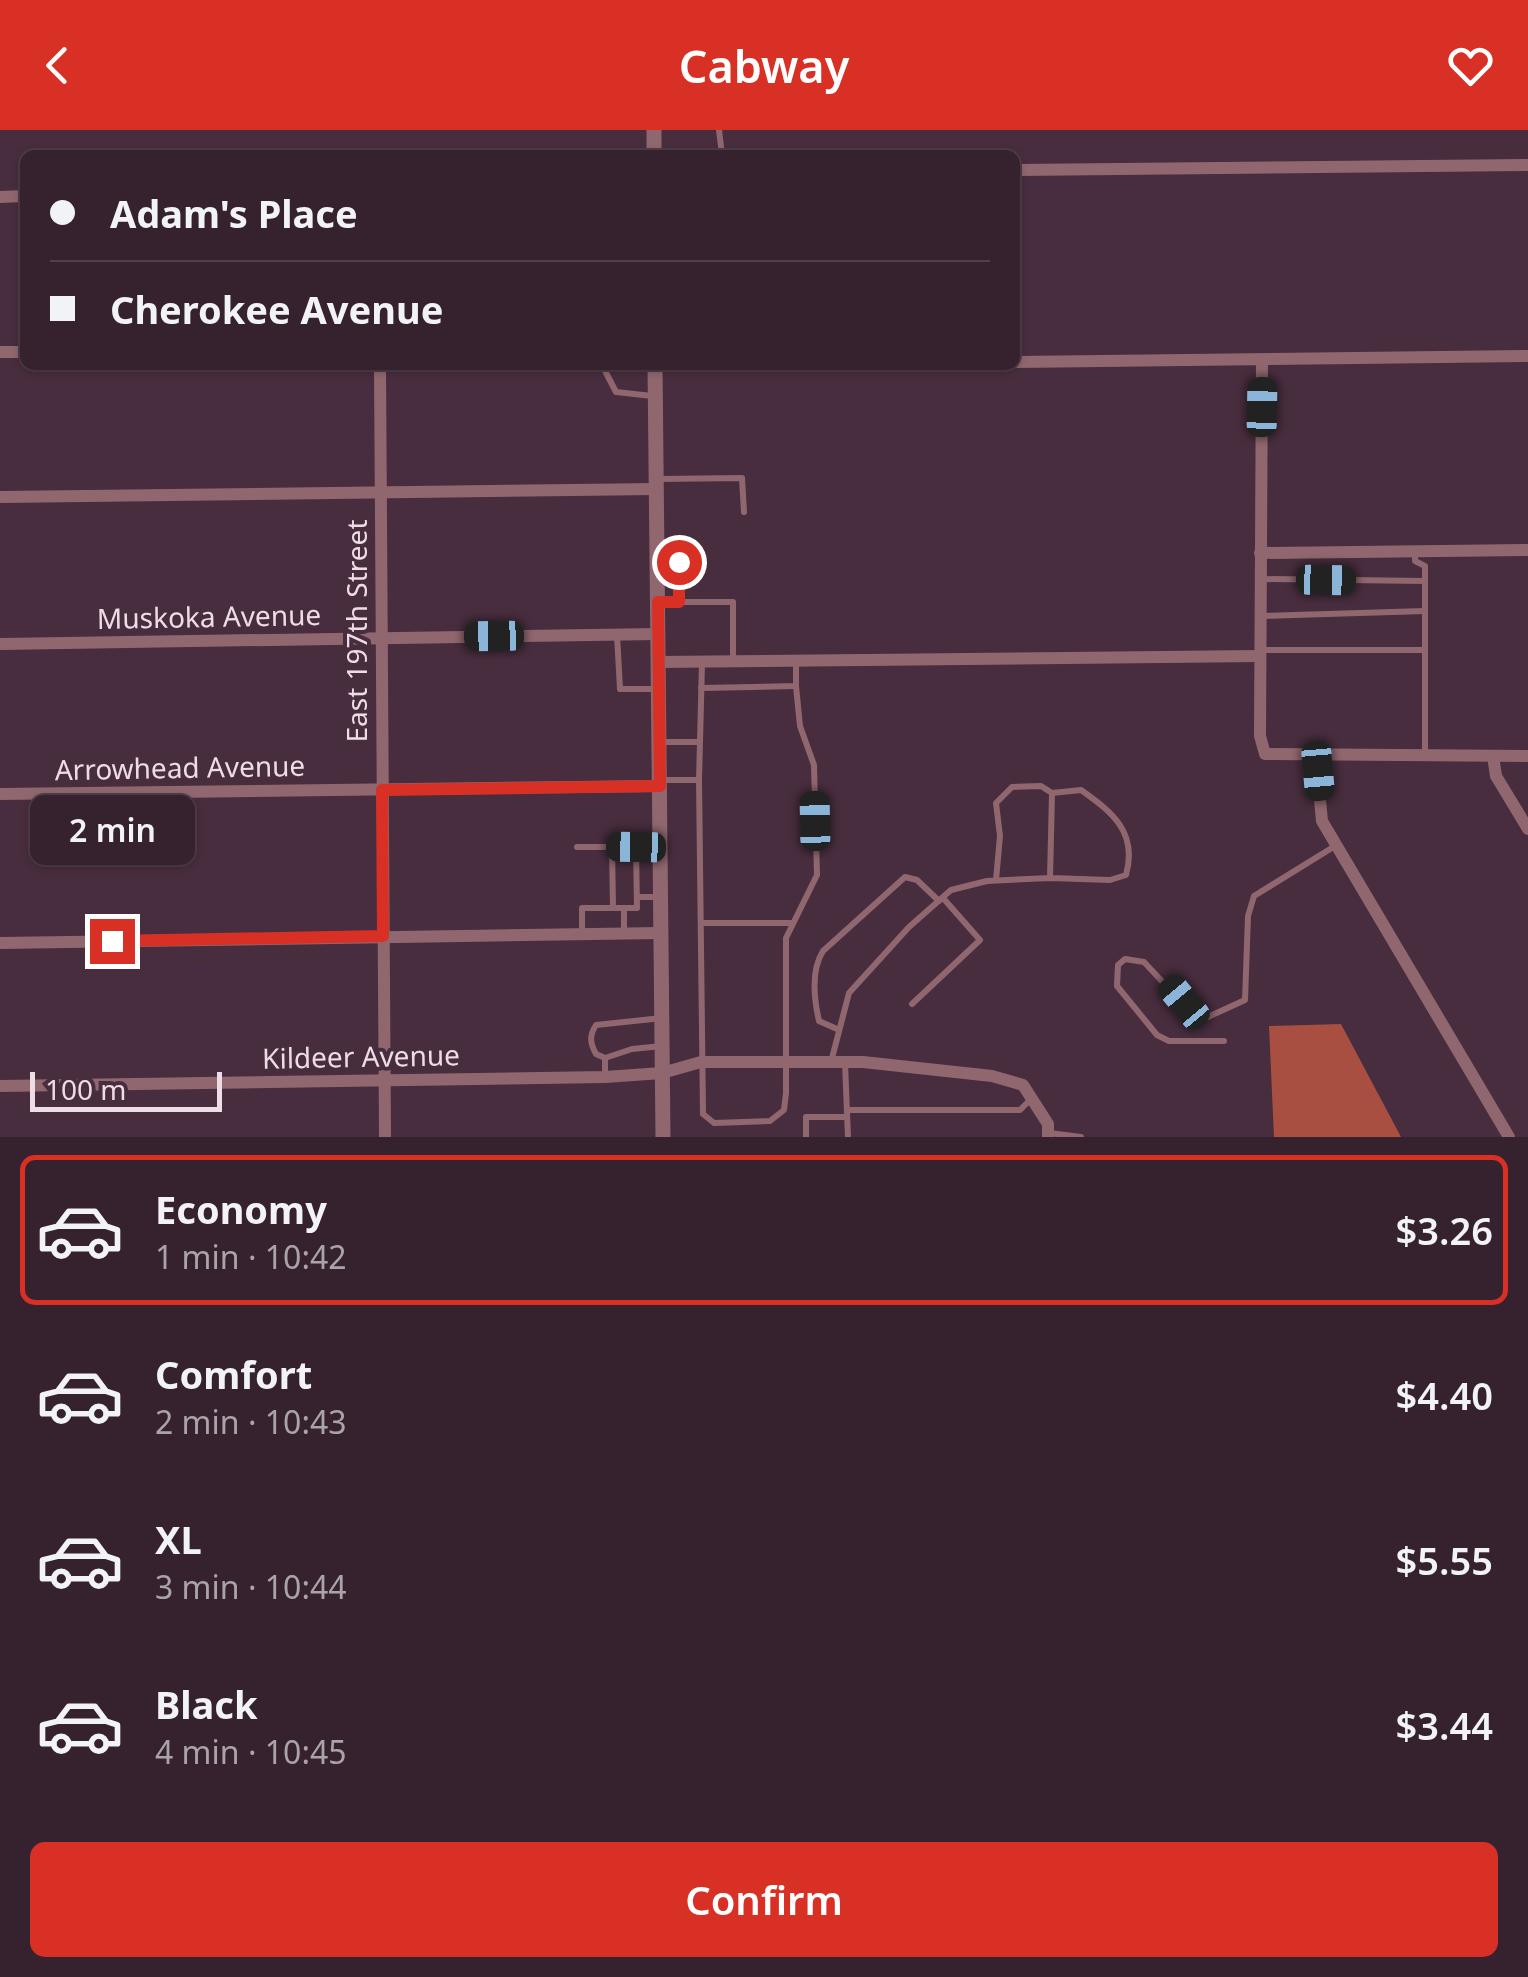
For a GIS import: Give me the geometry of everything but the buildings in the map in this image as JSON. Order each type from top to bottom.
[{"type":"street","points":[[1020,170],[1528,165]]},
{"type":"street","points":[[1020,362],[1528,356]]},
{"type":"street","points":[[1262,360],[1260,736],[1265,754],[1316,758],[1528,756]]},
{"type":"street","name":"East 197th Street","points":[[380,370],[385,1137]]},
{"type":"street","points":[[655,370],[663,1137]]},
{"type":"street","points":[[0,497],[657,484]]},
{"type":"street","points":[[1260,553],[1528,550]]},
{"type":"street","name":"Muskoka Avenue","points":[[0,644],[658,634]]},
{"type":"street","points":[[658,662],[1260,653]]},
{"type":"street","points":[[1493,756],[1496,776],[1528,829]]},
{"type":"street","points":[[1316,758],[1322,821],[1509,1137]]},
{"type":"street","name":"Arrowhead Avenue","points":[[0,794],[660,783]]},
{"type":"street","points":[[0,943],[661,933]]},
{"type":"street","name":"Kildeer Avenue","points":[[0,1086],[605,1078],[662,1073],[701,1062],[838,1062],[992,1076],[1022,1085],[1032,1099]]},
{"type":"street","points":[[1032,1099],[1048,1124],[1048,1135]]},
{"type":"lane","points":[[605,370],[616,392],[656,396]]},
{"type":"lane","points":[[657,484],[742,478],[744,512]]},
{"type":"lane","points":[[1414,552],[1415,561],[1425,566],[1425,756]]},
{"type":"lane","points":[[679,562],[679,602]]},
{"type":"lane","points":[[1260,578],[1425,581]]},
{"type":"lane","points":[[658,602],[732,602],[733,661]]},
{"type":"lane","points":[[1260,616],[1425,612]]},
{"type":"lane","points":[[617,634],[620,689],[659,689]]},
{"type":"lane","points":[[1260,653],[1425,650]]},
{"type":"lane","points":[[702,662],[699,780],[703,1114],[714,1123],[748,1124],[770,1121],[784,1110],[786,938],[817,875],[814,765],[800,726],[796,660]]},
{"type":"lane","points":[[702,688],[796,686]]},
{"type":"lane","points":[[660,742],[700,742]]},
{"type":"lane","points":[[660,783],[699,780]]},
{"type":"lane","points":[[848,1137],[837,1030],[849,993],[865,970],[952,890],[996,880],[1122,880],[1130,858],[1122,821],[1081,790],[1052,793],[1041,786],[1012,787],[996,803],[1000,836],[996,880]]},
{"type":"lane","points":[[1050,878],[1052,793]]},
{"type":"lane","points":[[1200,1021],[1244,1000],[1248,916],[1254,896],[1336,845]]},
{"type":"lane","points":[[612,846],[613,908]]},
{"type":"lane","points":[[578,847],[660,847]]},
{"type":"lane","points":[[582,934],[582,908],[637,908],[636,847]]},
{"type":"lane","points":[[837,1030],[819,1021],[815,964],[823,951],[905,877],[917,880],[941,899],[980,940],[912,1004]]},
{"type":"lane","points":[[637,897],[661,897]]},
{"type":"lane","points":[[624,908],[624,934]]},
{"type":"lane","points":[[701,922],[792,923]]},
{"type":"lane","points":[[1202,1040],[1200,1021],[1144,962],[1125,959],[1118,966],[1117,986],[1157,1035],[1169,1041],[1224,1041]]},
{"type":"lane","points":[[662,1018],[596,1025],[591,1033],[596,1054],[606,1058],[632,1049],[662,1046]]},
{"type":"lane","points":[[605,1078],[606,1058]]},
{"type":"lane","points":[[806,1137],[806,1117],[1020,1110],[1032,1099]]},
{"type":"lane","points":[[1048,1135],[1080,1136]]},
{"type":"shaded area","points":[[1341,1024],[1401,1137],[1274,1137],[1269,1026]]},
{"type":"route","points":[[112,941],[383,936],[382,790],[660,786],[658,602],[679,602],[679,562]]}]
